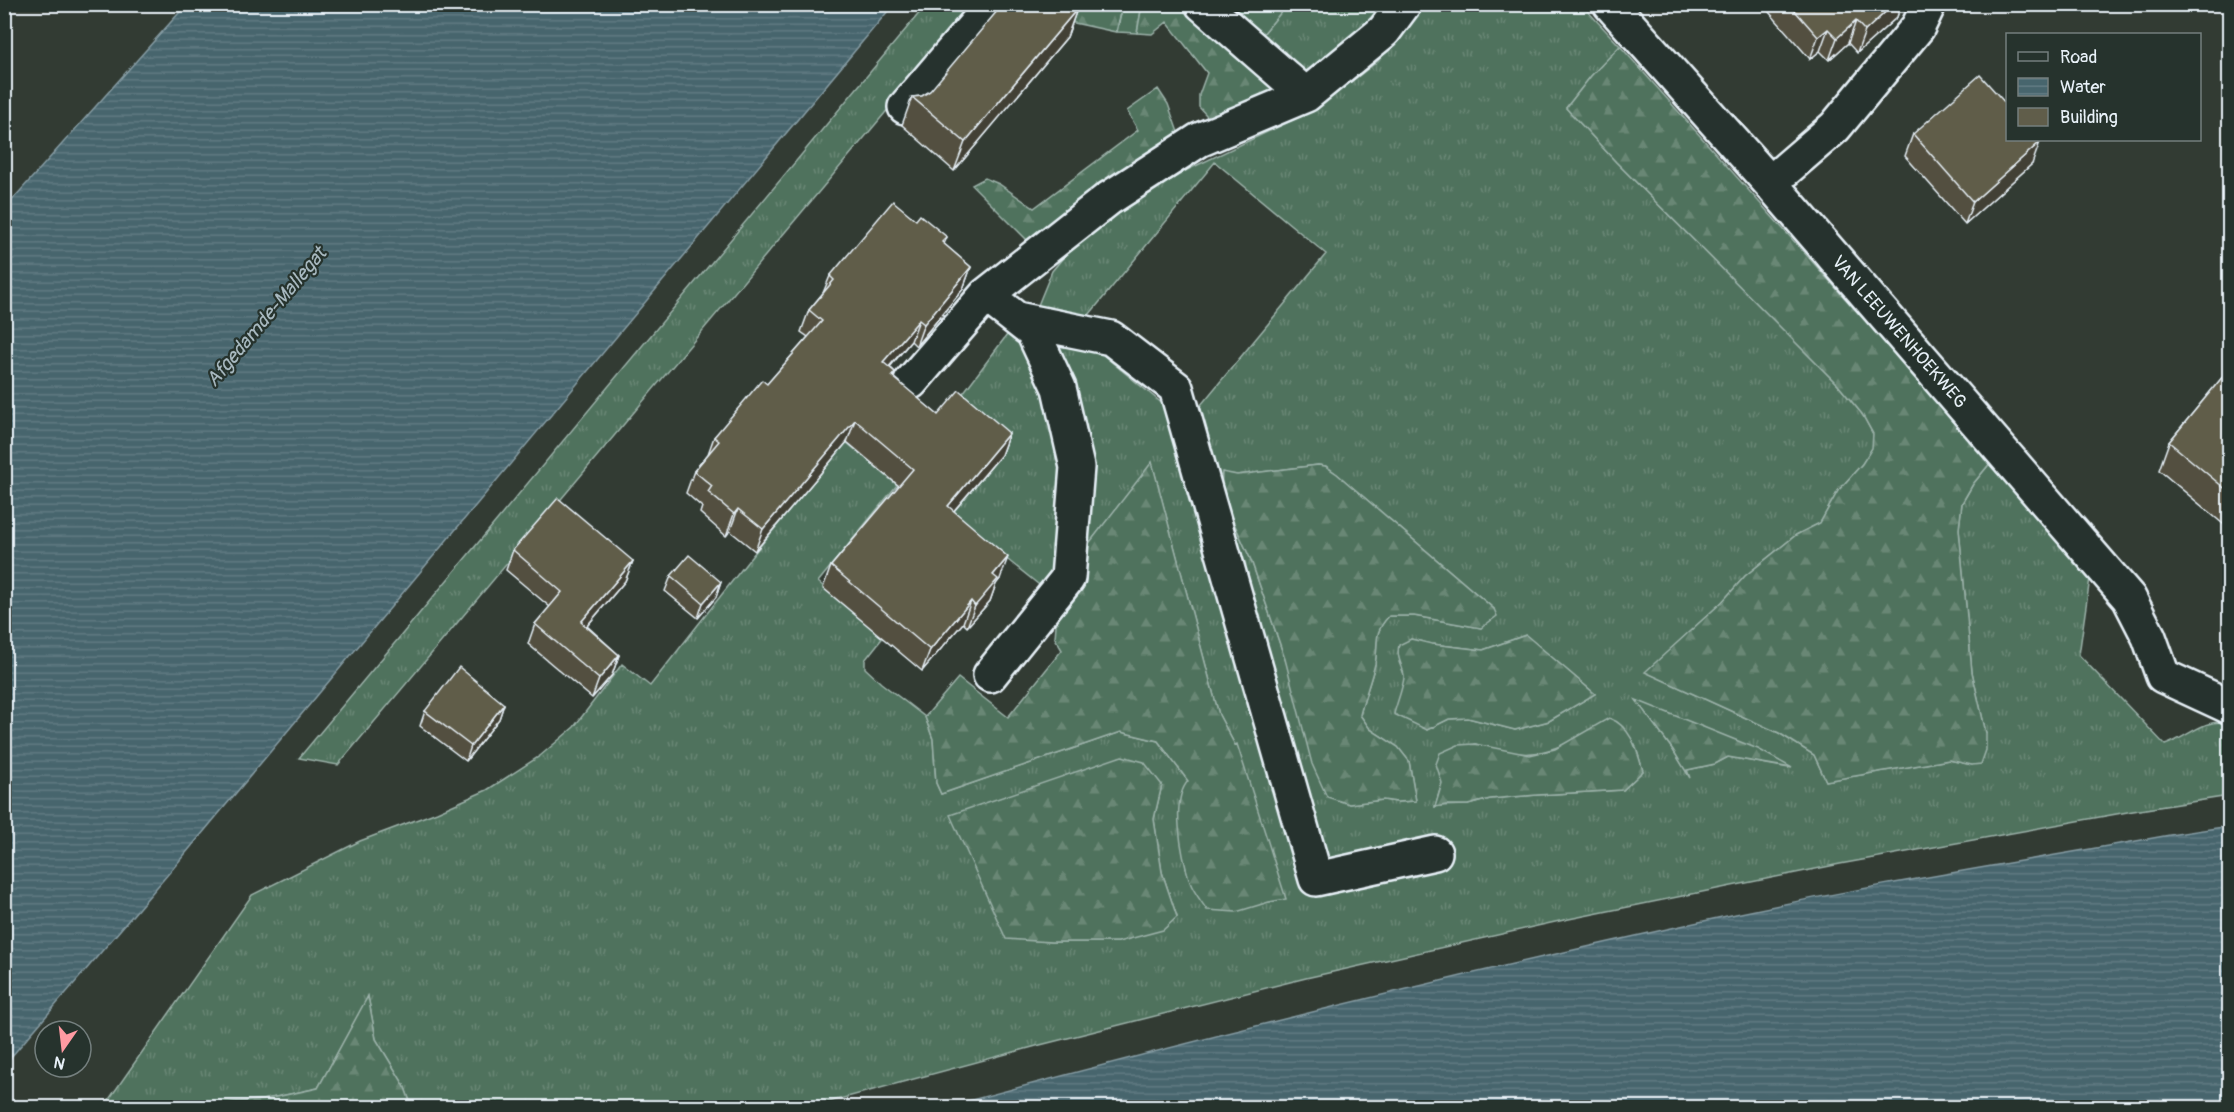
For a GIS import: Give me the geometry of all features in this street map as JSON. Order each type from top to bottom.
[{"type":"street","points":[[905,107],[993,4]]},
{"type":"street","points":[[1202,4],[1306,95]]},
{"type":"street","points":[[911,382],[986,295],[1108,199],[1199,140],[1306,95],[1384,31],[1404,4]]},
{"type":"street","name":"VAN LEEUWENHOEKWEG","points":[[1610,4],[1770,183],[2129,598],[2149,637],[2163,676],[2229,706]]},
{"type":"street","points":[[1770,183],[1835,127],[1918,27],[1929,4]]},
{"type":"street","points":[[986,295],[1033,332],[1059,388],[1077,468],[1068,578],[990,675]]},
{"type":"street","points":[[1017,319],[1111,338],[1176,388],[1316,879],[1435,853]]},
{"type":"green space","points":[[926,5],[1011,5],[890,107],[338,765],[299,758]]},
{"type":"green space","points":[[1039,5],[1123,5],[1116,32],[1056,19]]},
{"type":"green space","points":[[1123,5],[1142,5],[1137,33],[1117,32]]},
{"type":"green space","points":[[1142,5],[1184,5],[1264,62],[1292,86],[1224,119],[1207,116],[1199,107],[1199,95],[1207,73],[1167,22],[1152,34],[1137,33]]},
{"type":"green space","points":[[1184,5],[1228,5],[1263,34],[1287,5],[1382,5],[1354,36],[1292,86],[1264,62]]},
{"type":"green space","points":[[1228,5],[1287,5],[1263,34]]},
{"type":"green space","points":[[1424,5],[1582,5],[1620,46],[1591,76],[1566,108],[1616,162],[1838,385],[1862,414],[1873,434],[1873,448],[1838,491],[1820,523],[1796,535],[1745,576],[1722,602],[1646,672],[1779,733],[1814,755],[1826,781],[1949,760],[1972,765],[1986,733],[1972,672],[1959,529],[1962,503],[1973,484],[1991,462],[2091,571],[2079,655],[2165,745],[2204,725],[2221,722],[2229,724],[2229,796],[1840,864],[1564,920],[1306,978],[1040,1045],[810,1107],[412,1107],[404,1085],[376,1039],[368,997],[318,1088],[262,1100],[226,1103],[222,1107],[103,1108],[252,895],[360,841],[487,790],[540,756],[574,727],[622,664],[650,686],[752,556],[846,442],[897,485],[818,582],[884,636],[865,660],[865,668],[925,717],[933,739],[936,783],[941,794],[1121,732],[1158,741],[1188,781],[1269,902],[1285,899],[1235,745],[1219,715],[1152,463],[1080,555],[1034,315],[1052,271],[1073,246],[1120,210],[1187,170],[1316,109],[1378,61]],"holes":[[[1215,162],[1326,254],[1186,423],[1075,332]],[[1326,466],[1494,609],[1481,628],[1414,616],[1389,616],[1380,628],[1375,664],[1360,715],[1370,729],[1398,747],[1409,761],[1416,801],[1383,800],[1349,804],[1285,659],[1251,560],[1221,495],[1222,473],[1237,475]],[[1525,635],[1595,694],[1549,721],[1515,730],[1468,718],[1449,719],[1427,730],[1399,662],[1411,639],[1483,650]],[[1637,701],[1789,768],[1728,757],[1715,764],[1687,770],[1688,774]],[[1576,739],[1635,744],[1643,771],[1623,790],[1537,795],[1490,799],[1468,805],[1435,806],[1442,783],[1475,744],[1526,754],[1549,750]],[[1162,785],[1154,819],[1162,872],[1177,917],[1118,942],[1051,942],[1006,938]]]},
{"type":"green space","points":[[1620,46],[1991,462],[1973,484],[1962,503],[1959,529],[1972,672],[1986,733],[1986,750],[1981,764],[1972,765],[1949,760],[1826,781],[1814,755],[1779,733],[1645,672],[1722,602],[1745,576],[1796,535],[1820,523],[1838,491],[1862,464],[1872,448],[1873,434],[1862,414],[1838,385],[1616,162],[1566,108],[1591,76]]},
{"type":"green space","points":[[1158,89],[1168,104],[1180,138],[1032,245],[972,185],[985,178],[999,184],[1034,208],[1138,130],[1127,111]]},
{"type":"green space","points":[[1007,335],[1020,337],[1055,417],[1068,479],[1062,560],[1043,588],[948,512],[951,409]]},
{"type":"green space","points":[[1152,462],[1219,715],[1235,745],[1237,744],[1286,899],[1236,912],[1207,910],[1191,885],[1179,830],[1180,802],[1188,781],[1158,741],[1121,732],[941,794],[936,783],[933,739],[925,717],[958,678],[1008,717],[1062,650],[1055,638],[1056,625],[1080,555]]},
{"type":"green space","points":[[1325,466],[1337,474],[1494,609],[1497,616],[1481,628],[1414,616],[1389,616],[1380,628],[1375,664],[1360,715],[1370,729],[1398,747],[1409,761],[1416,801],[1383,800],[1349,804],[1327,797],[1312,764],[1285,659],[1251,560],[1221,495],[1222,472],[1237,475]]},
{"type":"green space","points":[[1526,635],[1595,694],[1549,721],[1515,730],[1468,718],[1449,719],[1427,730],[1394,714],[1404,678],[1399,645],[1411,639],[1483,650]]},
{"type":"green space","points":[[1636,700],[1758,749],[1792,768],[1728,757],[1715,764],[1687,770],[1690,778],[1673,750]]},
{"type":"green space","points":[[1609,718],[1617,722],[1628,733],[1643,771],[1623,790],[1490,799],[1468,805],[1435,807],[1442,783],[1436,764],[1440,753],[1458,745],[1475,744],[1530,755],[1555,749]]},
{"type":"green space","points":[[1122,756],[1144,762],[1162,785],[1154,819],[1162,872],[1177,917],[1163,930],[1118,942],[1006,939],[950,815]]},
{"type":"green space","points":[[368,996],[376,1039],[404,1085],[412,1107],[222,1107],[226,1103],[262,1100],[318,1088]]},
{"type":"water","name":"Afgedamde-Mallegat","points":[[187,4],[893,5],[175,866],[44,1019],[33,1019],[33,1031],[5,1064],[5,208]]},
{"type":"water","points":[[2229,826],[2229,1107],[946,1107],[1340,1005],[1736,914],[1899,882]]},
{"type":"building","points":[[1003,4],[1072,4],[1077,9],[965,142],[912,97],[922,96],[930,91]]},
{"type":"building","points":[[1789,4],[1894,4],[1865,31],[1856,21],[1837,38],[1828,29],[1818,37]]},
{"type":"building","points":[[1980,75],[2006,104],[2006,141],[2040,142],[1973,202],[1913,134]]},
{"type":"building","points":[[893,201],[916,220],[920,215],[947,237],[942,242],[971,267],[924,324],[919,320],[883,362],[895,372],[892,376],[938,415],[959,390],[1009,433],[948,506],[1008,557],[993,575],[998,579],[975,606],[971,601],[930,650],[831,566],[913,469],[855,420],[763,529],[738,509],[734,514],[708,492],[712,486],[694,471],[719,441],[714,437],[762,380],[767,384],[822,321],[809,310],[834,280],[830,276]]},
{"type":"building","points":[[2229,369],[2229,492],[2169,442]]},
{"type":"building","points":[[558,498],[633,561],[581,622],[619,655],[599,679],[535,624],[562,592],[513,550]]},
{"type":"building","points":[[689,555],[721,582],[703,603],[671,576]]},
{"type":"building","points":[[459,667],[504,704],[471,746],[425,711]]}]
